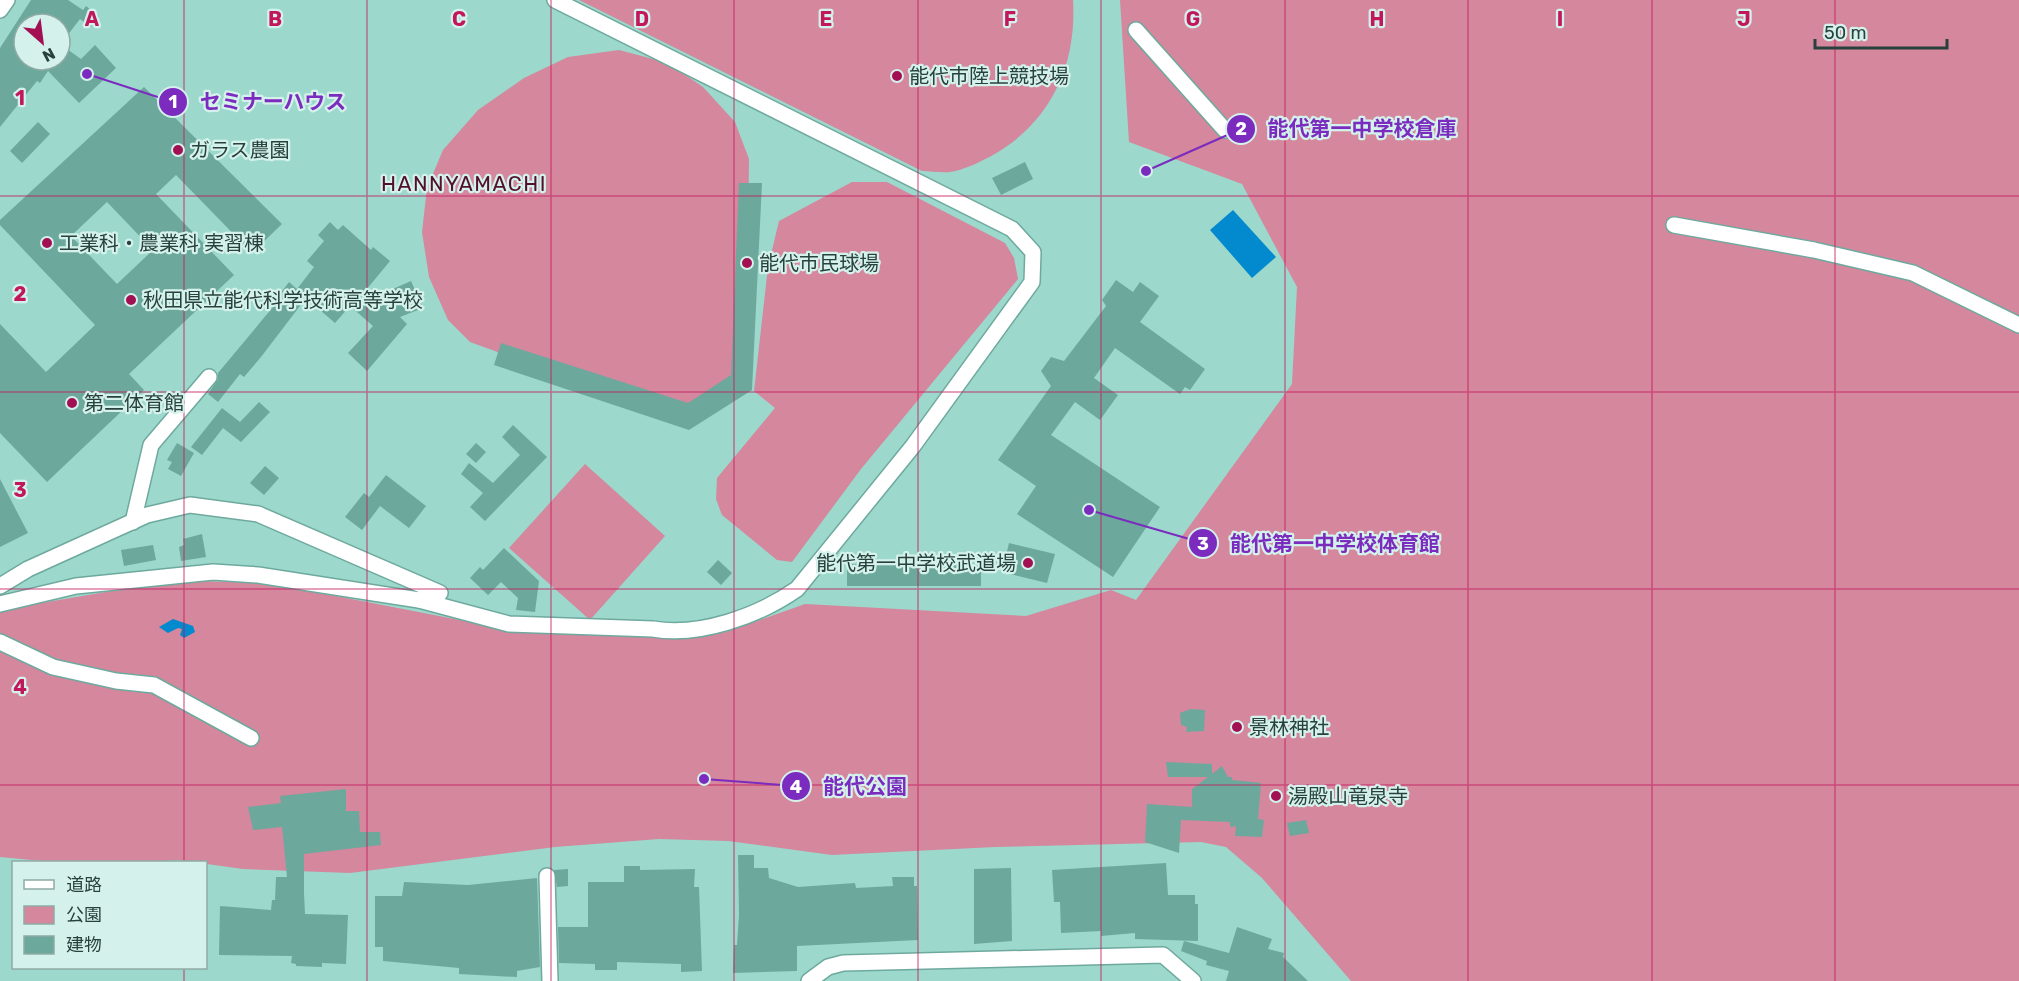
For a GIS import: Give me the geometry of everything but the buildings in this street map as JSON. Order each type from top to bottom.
[{"type":"street","points":[[0,10],[7,0]]},
{"type":"street","points":[[0,604],[76,586],[213,572],[258,575],[419,600],[509,624],[653,629],[675,633],[741,617],[775,604],[797,589],[913,446],[1032,282],[1033,252],[1012,229],[555,0]]},
{"type":"street","points":[[1136,30],[1225,130]]},
{"type":"street","points":[[1674,225],[1814,250],[1913,273],[2019,325]]},
{"type":"street","points":[[133,522],[151,445],[208,377]]},
{"type":"street","points":[[0,586],[28,569],[147,515],[189,505],[258,514],[440,593],[419,600]]},
{"type":"street","points":[[0,642],[53,667],[117,681],[154,685],[251,738]]},
{"type":"street","points":[[547,876],[550,981]]},
{"type":"street","points":[[809,981],[828,967],[843,963],[1163,956],[1193,981]]},
{"type":"green space","name":"能代市陸上競技場","points":[[579,0],[1073,0],[1073,24],[1065,69],[1045,109],[1031,126],[993,155],[966,168],[940,172],[922,171]]},
{"type":"green space","points":[[1120,0],[2019,0],[2019,981],[1351,981],[1262,878],[1226,847],[1201,842],[995,847],[832,855],[728,841],[659,839],[555,847],[350,873],[243,869],[207,864],[207,861],[42,861],[0,857],[0,610],[129,588],[202,581],[257,583],[511,630],[677,638],[726,632],[805,604],[1026,616],[1111,590],[1136,600],[1292,384],[1297,287],[1242,184],[1129,142]]},
{"type":"green space","points":[[619,50],[668,63],[703,87],[735,122],[749,159],[746,381],[686,420],[470,342],[448,320],[429,277],[422,232],[427,188],[443,150],[478,110],[524,78],[568,57]]},
{"type":"green space","points":[[852,182],[887,182],[1005,243],[1014,258],[1018,279],[861,469],[792,562],[777,560],[722,515],[716,499],[717,478],[775,408],[754,391],[768,267],[779,221]]},
{"type":"green space","points":[[585,464],[665,536],[590,620],[509,548]]},
{"type":"water","points":[[1233,210],[1276,257],[1252,278],[1210,230]]},
{"type":"water","points":[[173,619],[193,626],[195,632],[184,638],[180,635],[182,629],[178,628],[168,633],[159,627]]},
{"type":"place","name":"セミナーハウス","points":[[87,74]]},
{"type":"place","name":"能代市陸上競技場","points":[[897,76]]},
{"type":"place","name":"ガラス農園","points":[[178,150]]},
{"type":"place","name":"能代第一中学校倉庫","points":[[1146,171]]},
{"type":"place","name":"工業科・農業科 実習棟","points":[[47,243]]},
{"type":"place","name":"能代市民球場","points":[[747,263]]},
{"type":"place","name":"秋田県立能代科学技術高等学校","points":[[131,300]]},
{"type":"place","name":"第二体育館","points":[[72,403]]},
{"type":"place","name":"能代第一中学校体育館","points":[[1089,510]]},
{"type":"place","name":"能代第一中学校武道場","points":[[1028,563]]},
{"type":"place","name":"景林神社","points":[[1237,727]]},
{"type":"place","name":"能代公園","points":[[704,779]]},
{"type":"place","name":"湯殿山竜泉寺","points":[[1276,796]]},
{"type":"district","name":"HANNYAMACHI","points":[[464,184]]}]
